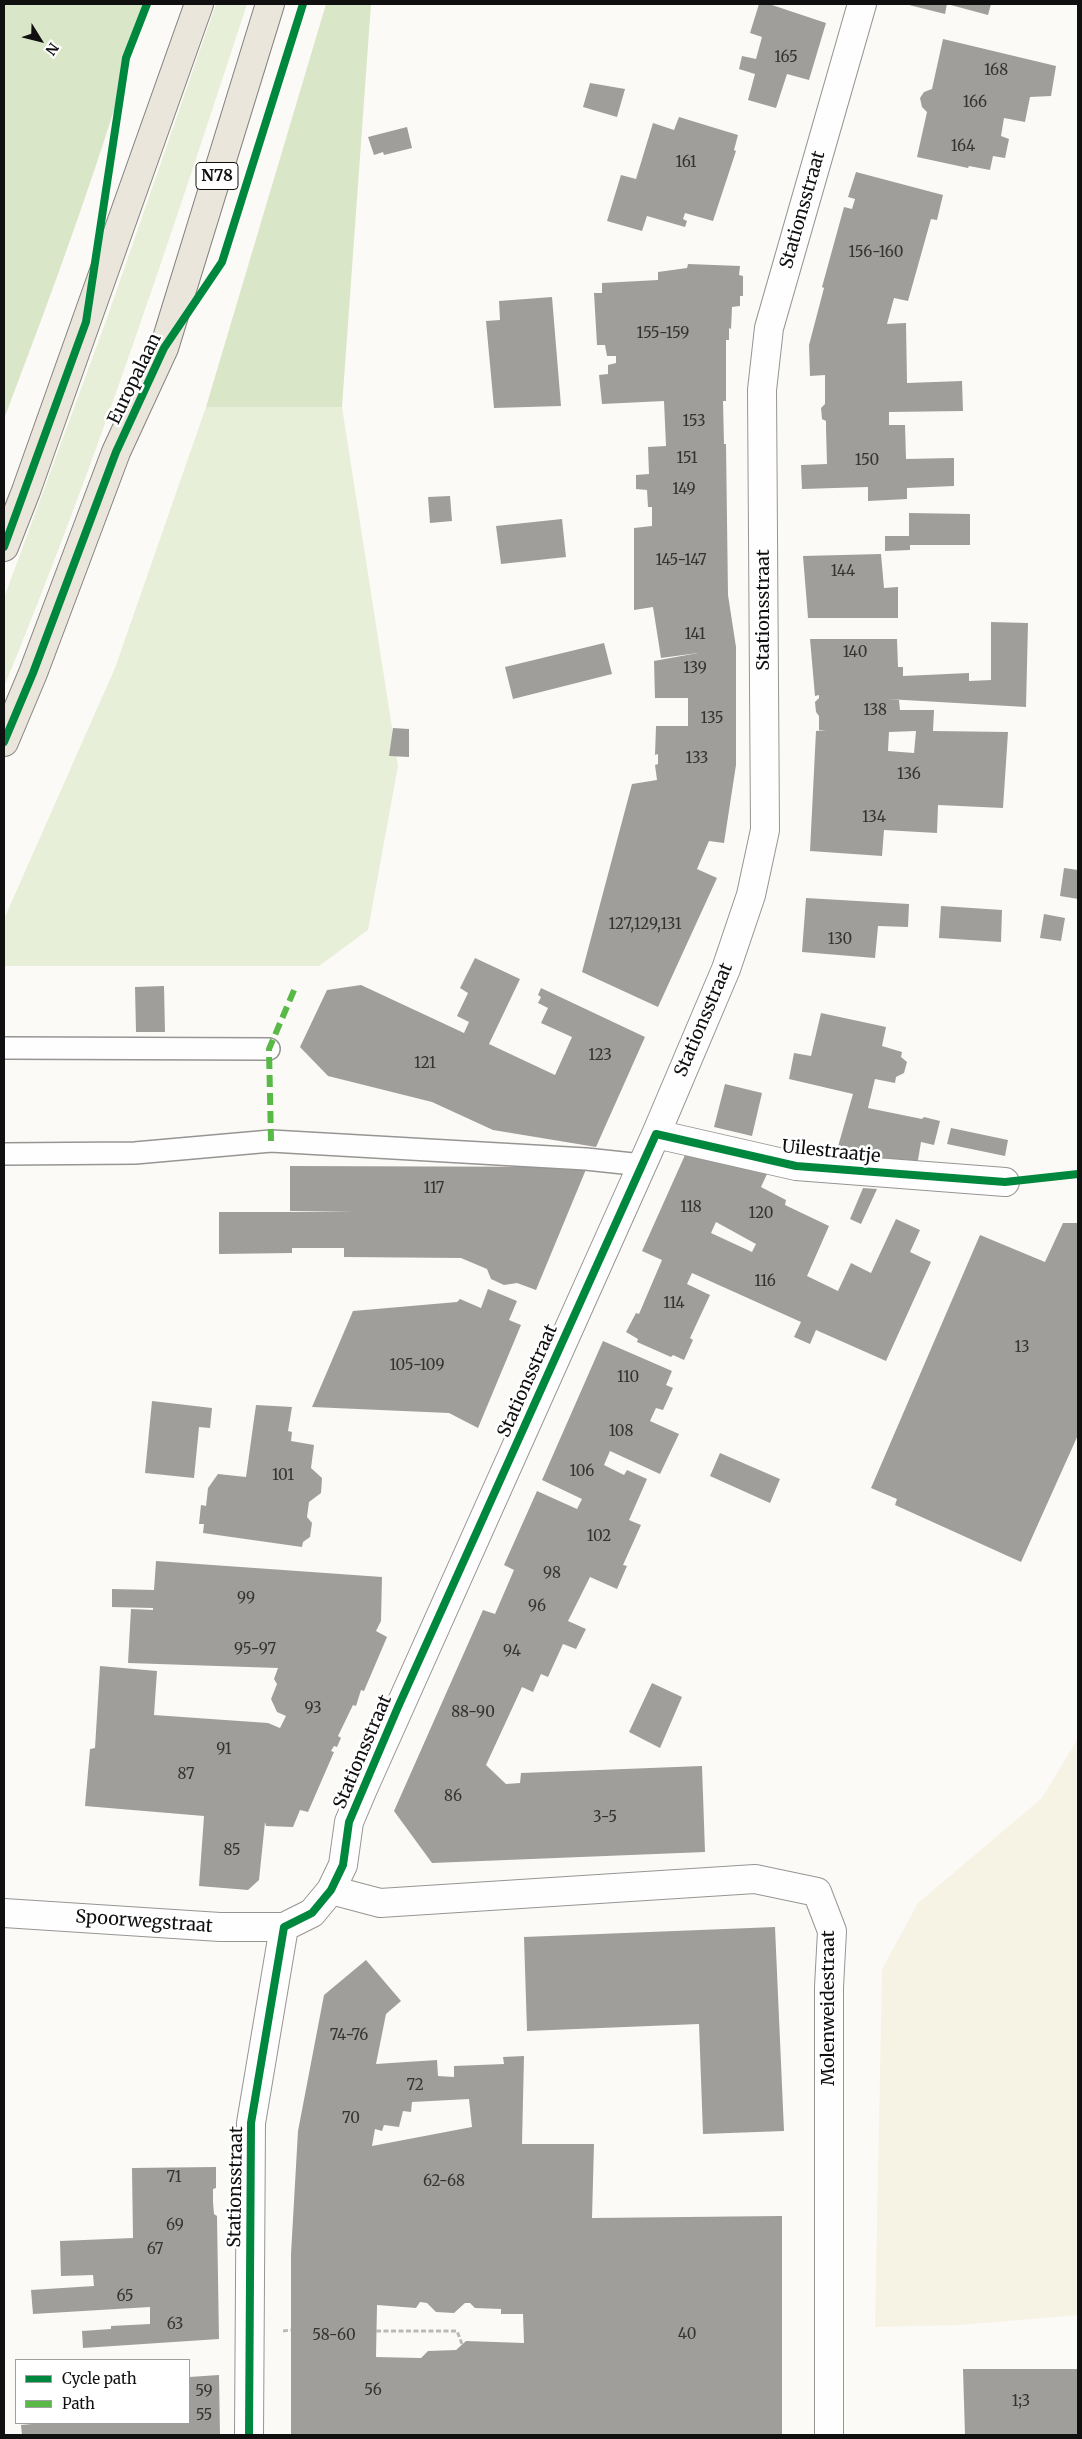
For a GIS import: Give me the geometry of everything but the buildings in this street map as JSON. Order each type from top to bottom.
[{"type":"main road","points":[[4,548],[199,4]]},
{"type":"main road","name":"Europalaan","points":[[4,742],[33,674],[116,452],[164,348],[270,4]]},
{"type":"street","name":"Stationsstraat","points":[[248,2435],[251,2123],[284,1927],[312,1913],[331,1890],[343,1865],[349,1822],[398,1707],[656,1134],[726,969],[751,895],[765,830],[762,390],[769,328],[862,4]]},
{"type":"street","name":"Uilestraatje","points":[[656,1134],[796,1166],[1005,1182]]},
{"type":"street","name":"Molenweidestraat","points":[[331,1890],[380,1903],[755,1879],[817,1892],[832,1931],[829,1987],[829,2435]]},
{"type":"street","name":"Spoorwegstraat","points":[[4,1913],[220,1927],[284,1927]]},
{"type":"lane","points":[[4,1048],[269,1049]]},
{"type":"lane","points":[[4,1154],[135,1153],[271,1142],[586,1159],[642,1165]]},
{"type":"path","points":[[376,2331],[457,2331],[462,2344]]},
{"type":"shaded area","points":[[1078,1738],[1078,2315],[960,2325],[875,2327],[882,1969],[918,1903],[1042,1798]]},
{"type":"green space","points":[[4,4],[145,4],[97,161],[4,419]]},
{"type":"green space","points":[[216,4],[247,4],[102,433],[4,687],[4,598],[107,318]]},
{"type":"green space","points":[[326,4],[371,4],[342,407],[206,407]]},
{"type":"green space","points":[[206,407],[342,407],[398,766],[368,930],[319,966],[4,966],[4,919],[115,668]]},
{"type":"marked path","points":[[271,1141],[269,1049],[295,988]]},
{"type":"cycle path","points":[[4,547],[86,322],[126,58],[147,4]]},
{"type":"cycle path","points":[[4,742],[33,673],[116,452],[164,348],[222,262],[303,4]]},
{"type":"cycle path","points":[[249,2435],[251,2123],[284,1927],[312,1913],[331,1890],[343,1865],[349,1822],[398,1707],[656,1134],[796,1166],[1005,1182],[1078,1174]]}]
